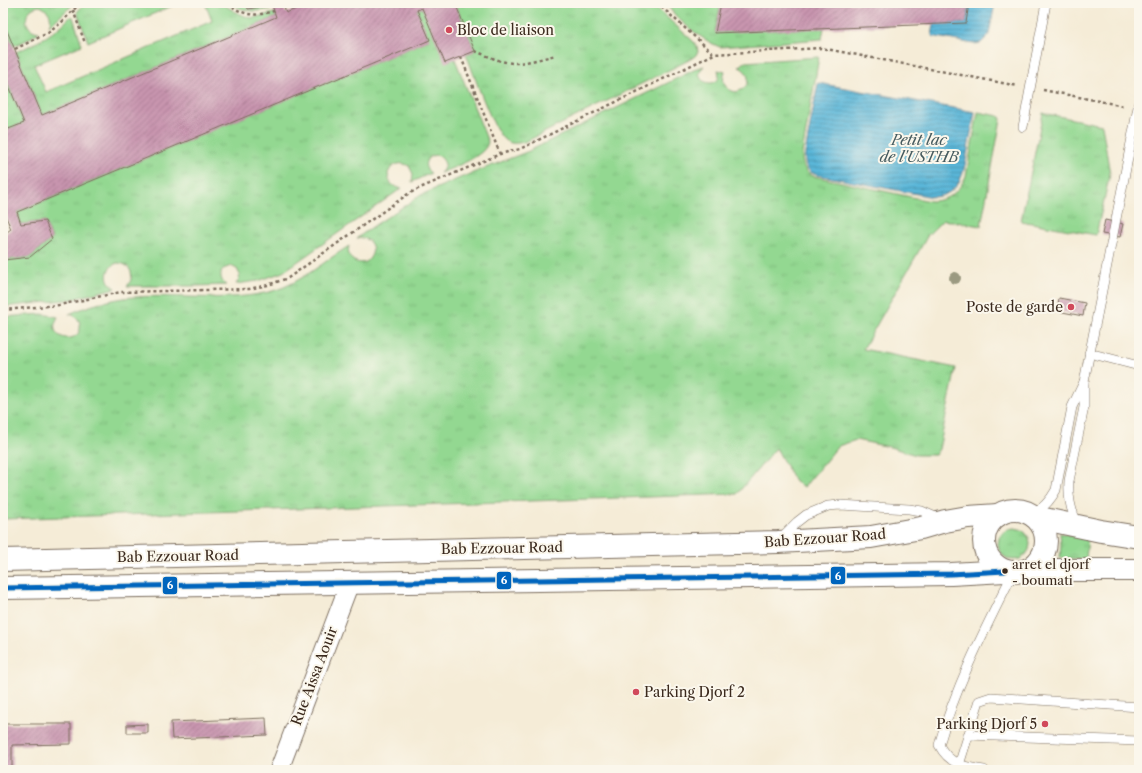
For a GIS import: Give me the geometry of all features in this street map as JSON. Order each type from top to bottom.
[{"type":"main road","points":[[1033,516],[1041,524],[1045,532],[1045,550],[1042,558],[1036,565],[1015,571],[997,567],[986,554],[983,545],[984,536],[986,528],[991,520],[998,514],[1006,511],[1015,510],[1033,516],[1080,527],[1139,537]]},
{"type":"main road","name":"Bab Ezzouar Road","points":[[3,560],[778,542],[871,537],[909,531],[945,521],[998,514]]},
{"type":"main road","name":"Bab Ezzouar Road","points":[[3,588],[1139,570]]},
{"type":"street","name":"Rue Aissa Aouir","points":[[279,770],[350,582]]},
{"type":"lane","points":[[1023,127],[1046,3]]},
{"type":"lane","points":[[1080,527],[1073,516],[1070,505],[1068,493],[1069,481],[1084,407],[1084,382],[1089,353],[1138,105]]},
{"type":"lane","points":[[1089,353],[1139,366]]},
{"type":"lane","points":[[1033,516],[1050,501],[1056,490],[1060,479],[1072,407],[1084,382]]},
{"type":"lane","points":[[778,542],[797,522],[806,515],[828,506],[840,505],[910,509],[922,511],[945,521]]},
{"type":"lane","points":[[984,770],[959,765],[944,754],[939,745],[944,727],[978,643],[1015,571]]},
{"type":"lane","points":[[959,765],[979,701],[991,697],[1139,707]]},
{"type":"lane","points":[[968,735],[1139,741]]},
{"type":"path","points":[[15,49],[48,33],[61,23],[80,3]]},
{"type":"path","points":[[226,3],[242,13],[250,15],[274,11]]},
{"type":"path","points":[[657,3],[714,54]]},
{"type":"path","points":[[73,10],[84,43]]},
{"type":"path","points":[[3,310],[59,305],[121,292],[249,289],[268,285],[288,278],[408,194],[500,154],[520,149],[714,54],[821,48],[1030,88],[1138,105]]},
{"type":"path","points":[[475,51],[503,61],[515,63],[556,55]]},
{"type":"path","points":[[461,57],[500,154]]},
{"type":"path","points":[[3,226],[9,224]]},
{"type":"green space","points":[[3,3],[75,3],[49,26],[51,20],[48,12],[40,6],[34,7],[27,14],[26,19],[29,27],[39,32],[27,40],[13,46],[3,21]]},
{"type":"green space","points":[[85,3],[179,3],[88,42],[77,12]]},
{"type":"green space","points":[[205,3],[221,3],[239,14],[251,18],[275,13],[276,17],[42,115],[16,52],[46,37],[59,28],[71,16],[73,17],[82,45],[34,65],[46,92],[212,21]]},
{"type":"green space","points":[[231,3],[246,3],[249,9],[272,5],[273,9],[251,11],[241,9]]},
{"type":"green space","points":[[455,3],[651,3],[693,41],[697,46],[698,52],[689,60],[527,141],[511,143],[506,141],[501,136],[489,114],[466,54],[475,51]]},
{"type":"green space","points":[[667,3],[721,3],[715,32],[824,28],[822,39],[720,47],[706,40],[682,22],[670,9]]},
{"type":"green space","points":[[422,8],[455,59],[488,142],[486,147],[475,157],[440,173],[445,164],[442,158],[433,155],[429,157],[425,165],[431,173],[412,182],[413,174],[409,166],[406,164],[397,164],[392,167],[388,173],[389,179],[394,186],[402,188],[283,272],[258,281],[236,284],[240,275],[237,269],[231,266],[223,269],[221,273],[222,280],[226,285],[127,286],[131,279],[131,271],[126,265],[117,263],[110,268],[107,275],[109,282],[115,288],[73,299],[3,307],[3,259],[30,257],[52,239],[45,221],[21,224],[17,212],[429,40],[417,10]]},
{"type":"green space","points":[[819,57],[802,154],[804,167],[807,172],[813,176],[936,201],[947,197],[956,191],[966,176],[978,112],[999,116],[1001,119],[981,226],[943,220],[928,235],[863,349],[956,368],[939,449],[935,455],[916,455],[890,447],[856,440],[838,446],[804,487],[795,482],[776,448],[737,494],[3,519],[3,317],[42,314],[58,317],[55,325],[56,331],[64,338],[70,338],[76,336],[79,331],[80,324],[76,317],[69,314],[101,303],[118,299],[151,296],[239,297],[256,295],[273,291],[293,283],[349,246],[348,250],[352,260],[362,263],[366,262],[372,254],[372,246],[367,240],[357,238],[421,195],[529,151],[698,68],[704,66],[700,72],[700,77],[707,83],[716,81],[719,77],[718,70],[725,72],[723,79],[726,87],[735,92],[740,91],[747,85],[748,77],[739,67],[745,62]]},
{"type":"green space","points":[[3,71],[24,123],[3,131]]},
{"type":"green space","points":[[1043,113],[1102,125],[1110,174],[1096,235],[1021,221]]},
{"type":"green space","points":[[1011,528],[1017,528],[1026,532],[1030,544],[1026,556],[1017,560],[1011,560],[1002,556],[998,547],[998,541],[1002,532]]},
{"type":"green space","points":[[1060,533],[1088,538],[1086,559],[1060,558]]},
{"type":"water","points":[[969,3],[995,3],[989,34],[981,43],[974,44],[932,36],[934,24],[966,23]]},
{"type":"water","name":"Petit lac de l'USTHB","points":[[818,83],[975,112],[965,166],[960,181],[950,192],[933,197],[817,175],[810,172],[805,164],[805,153]]},
{"type":"building","points":[[246,3],[283,3],[286,13],[310,3],[455,3],[475,51],[445,63],[422,8],[417,10],[430,40],[17,212],[21,224],[45,221],[52,239],[30,257],[4,260],[3,235],[11,229],[6,217],[3,218],[3,131],[24,123],[3,71],[3,21],[42,115],[276,17],[272,5],[248,9]]},
{"type":"building","points":[[721,3],[969,3],[966,23],[715,33]]},
{"type":"building","points":[[1105,220],[1123,224],[1120,237],[1102,234]]},
{"type":"building","name":"Poste de garde","points":[[1059,298],[1085,303],[1083,316],[1057,311]]},
{"type":"building","points":[[266,718],[267,735],[172,739],[171,722]]},
{"type":"building","points":[[3,724],[71,724],[71,744],[12,745],[12,769],[3,770]]},
{"type":"building","points":[[148,724],[148,733],[127,733],[127,725]]},
{"type":"transit line","name":"6","points":[[3,588],[951,574],[1005,571]]},
{"type":"place","name":"Bloc de liaison","points":[[449,30]]},
{"type":"place","name":"Poste de garde","points":[[1071,307]]},
{"type":"place","name":"arret el djorf - boumati","points":[[1005,571]]},
{"type":"place","name":"Parking Djorf 2","points":[[636,692]]},
{"type":"place","name":"Parking Djorf 5","points":[[1045,724]]}]
